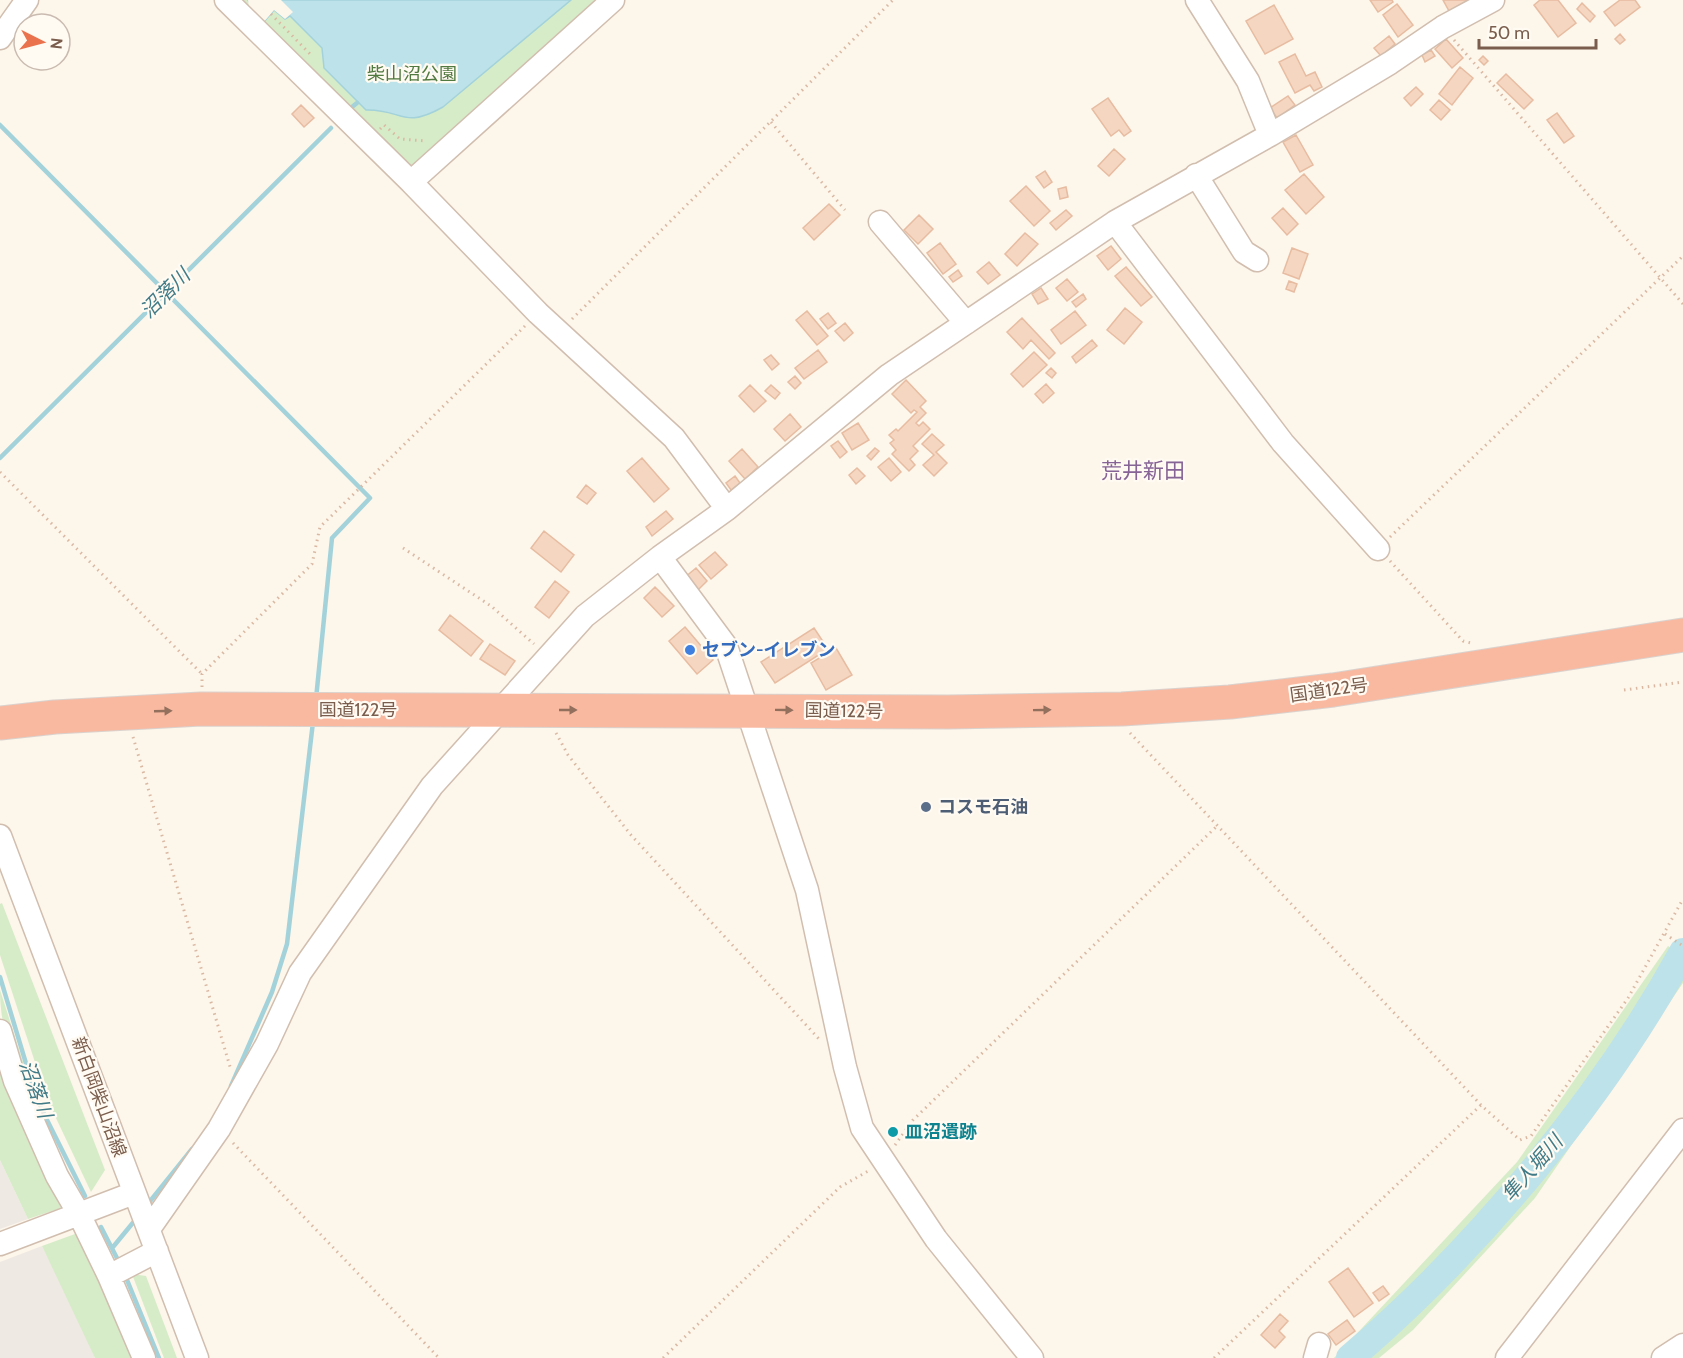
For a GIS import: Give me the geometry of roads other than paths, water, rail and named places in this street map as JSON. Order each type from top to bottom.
[{"type":"highway","name":"国道122号","points":[[0,723],[55,717],[201,709],[488,721],[555,732],[960,711],[1122,709],[1230,702],[1333,690],[1683,635]]},
{"type":"highway","name":"国道122号","points":[[0,744],[57,736],[132,732],[488,721],[751,721],[1128,730],[1337,711],[1683,657]]},
{"type":"street","points":[[0,38],[27,0]]},
{"type":"street","points":[[411,182],[612,0]]},
{"type":"street","points":[[1197,0],[1248,81],[1270,135]]},
{"type":"street","points":[[150,1229],[219,1129],[267,1044],[300,973],[432,786],[488,721],[585,616],[660,557],[727,509],[889,375],[1115,222],[1270,135],[1390,63],[1443,27],[1493,0]]},
{"type":"street","points":[[235,5],[538,313],[674,438],[727,509]]},
{"type":"street","points":[[1196,175],[1244,252],[1257,260]]},
{"type":"street","points":[[880,222],[966,323]]},
{"type":"street","points":[[1115,222],[1283,443],[1378,549]]},
{"type":"street","points":[[660,557],[726,646],[807,890],[845,1067],[862,1128],[936,1239],[1032,1358]]},
{"type":"street","name":"新白岡柴山沼線","points":[[0,836],[10,892],[150,1229],[197,1358]]},
{"type":"street","points":[[0,1031],[15,1081],[57,1176],[79,1214],[119,1271],[144,1358]]},
{"type":"street","points":[[1507,1358],[1683,1130]]},
{"type":"street","points":[[0,1244],[134,1193]]},
{"type":"street","points":[[119,1271],[157,1251]]},
{"type":"street","points":[[1664,1358],[1683,1345]]},
{"type":"water","name":"柴山沼公園","points":[[248,0],[571,0],[443,107],[429,114],[410,118],[388,112],[366,110],[324,68],[322,48],[290,16],[285,19],[274,10],[263,23]]},
{"type":"waterway","name":"沼落川","points":[[352,107],[357,103]]},
{"type":"waterway","points":[[0,125],[370,498],[332,538],[316,699]]},
{"type":"waterway","name":"沼落川","points":[[0,458],[331,128]]},
{"type":"waterway","points":[[231,1086],[272,992],[287,944],[313,722]]},
{"type":"waterway","name":"隼人堀川","points":[[1350,1358],[1445,1269],[1534,1169],[1615,1062],[1683,952]]},
{"type":"waterway","name":"沼落川","points":[[0,977],[37,1100],[85,1196]]},
{"type":"waterway","points":[[147,1205],[192,1149]]},
{"type":"waterway","points":[[113,1247],[136,1219]]},
{"type":"waterway","name":"沼落川","points":[[101,1227],[119,1262]]},
{"type":"waterway","name":"沼落川","points":[[125,1275],[159,1358]]},
{"type":"place","name":"セブン-イレブン","points":[[690,650]]},
{"type":"place","name":"コスモ石油","points":[[926,807]]},
{"type":"place","name":"皿沼遺跡","points":[[893,1132]]},
{"type":"district","name":"荒井新田","points":[[1143,471]]}]
